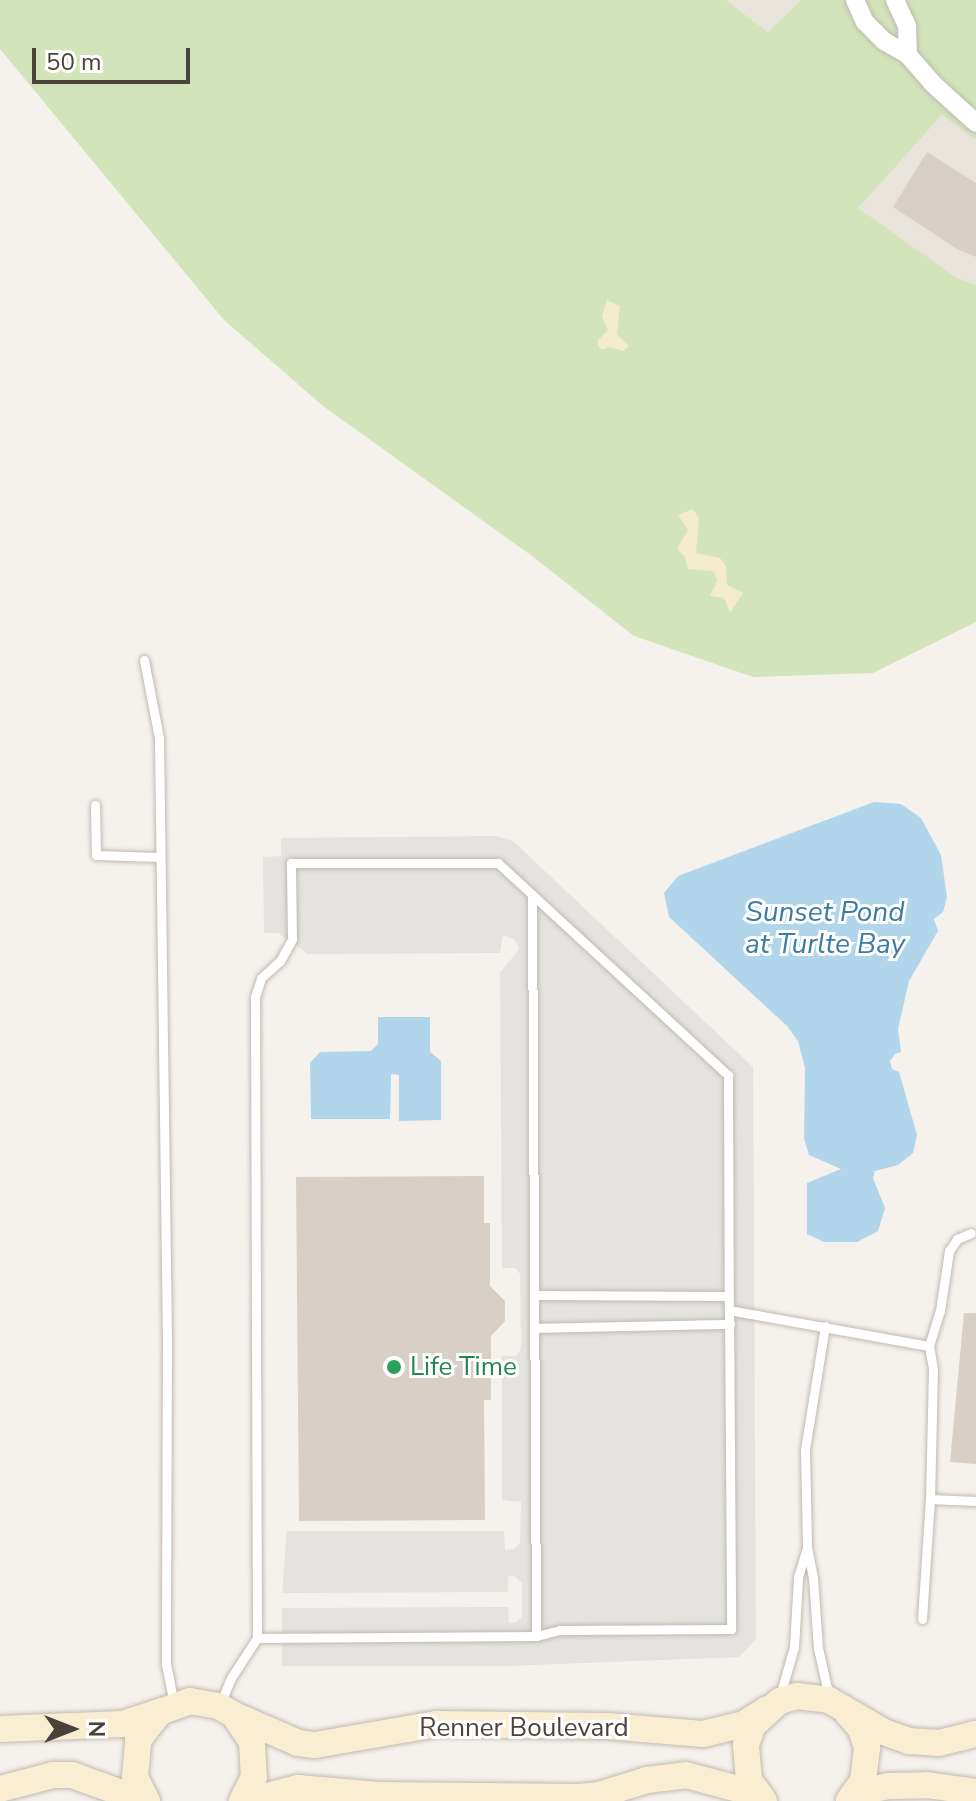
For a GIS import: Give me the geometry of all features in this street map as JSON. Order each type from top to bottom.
[{"type":"main road","points":[[761,1798],[745,1763],[746,1745],[753,1725],[772,1706],[797,1696],[836,1704],[909,1741],[939,1743],[976,1734]]},
{"type":"main road","name":"Renner Boulevard","points":[[167,1708],[203,1701],[298,1743],[315,1745],[437,1724],[607,1726],[703,1734],[744,1724],[772,1706]]},
{"type":"main road","points":[[836,1704],[861,1729],[867,1748],[867,1764],[852,1797]]},
{"type":"main road","points":[[0,1729],[122,1724],[167,1708]]},
{"type":"main road","points":[[146,1801],[135,1777],[134,1757],[145,1726],[167,1708]]},
{"type":"main road","points":[[227,1710],[252,1742],[256,1761],[245,1801]]},
{"type":"main road","points":[[0,1789],[53,1775],[72,1775],[146,1801]]},
{"type":"main road","points":[[245,1801],[298,1788],[378,1795],[578,1797],[599,1795],[647,1780],[686,1775],[761,1798]]},
{"type":"main road","points":[[852,1797],[888,1786],[927,1785],[976,1792]]},
{"type":"street","points":[[855,0],[865,22],[874,32],[908,55],[932,83],[976,123]]},
{"type":"street","points":[[895,0],[907,26],[908,55]]},
{"type":"lane","points":[[144,660],[159,738],[167,1340],[167,1708]]},
{"type":"lane","points":[[95,805],[96,855],[160,857]]},
{"type":"lane","points":[[227,1710],[231,1678],[257,1638],[255,997],[261,978],[280,961],[292,939],[291,863],[498,863],[728,1075],[731,1629],[560,1630],[536,1636],[257,1638]]},
{"type":"lane","points":[[532,895],[536,1636]]},
{"type":"lane","points":[[922,1619],[930,1499],[933,1369],[929,1346],[940,1311],[949,1251],[957,1239],[971,1233]]},
{"type":"lane","points":[[535,1295],[728,1296]]},
{"type":"lane","points":[[729,1310],[929,1346]]},
{"type":"lane","points":[[535,1328],[730,1324]]},
{"type":"lane","points":[[825,1326],[806,1425],[807,1547],[813,1577],[818,1648],[836,1704]]},
{"type":"lane","points":[[930,1499],[976,1501]]},
{"type":"lane","points":[[772,1706],[794,1647],[798,1577],[807,1547]]},
{"type":"shaded area","points":[[726,0],[801,0],[768,32]]},
{"type":"shaded area","points":[[942,115],[976,140],[976,285],[957,278],[857,208]]},
{"type":"shaded area","points":[[496,836],[513,841],[753,1067],[756,1639],[739,1657],[505,1666],[282,1666],[282,1608],[508,1607],[509,1622],[516,1623],[522,1616],[522,1583],[513,1575],[508,1577],[508,1592],[282,1593],[287,1531],[504,1531],[505,1550],[514,1549],[520,1543],[521,1502],[502,1500],[502,1356],[516,1356],[521,1349],[520,1274],[515,1268],[502,1268],[500,973],[519,949],[515,940],[503,935],[500,953],[308,954],[278,933],[264,933],[263,857],[281,856],[281,838]]},
{"type":"green space","points":[[0,0],[726,0],[768,32],[801,0],[976,0],[976,140],[942,115],[858,208],[957,278],[976,285],[976,622],[873,673],[753,677],[634,636],[532,556],[323,406],[224,320],[0,49]]},
{"type":"sand","points":[[607,300],[620,306],[617,334],[629,346],[623,351],[610,347],[602,350],[598,346],[598,340],[608,330],[602,317]]},
{"type":"sand","points":[[693,509],[699,518],[696,553],[720,558],[726,566],[727,585],[743,593],[730,613],[724,598],[710,596],[717,581],[715,574],[712,571],[688,569],[685,557],[677,549],[688,530],[678,515]]},
{"type":"water","name":"Sunset Pond at Turlte Bay","points":[[874,802],[901,804],[921,818],[941,855],[947,897],[943,912],[934,919],[938,931],[909,981],[898,1029],[901,1052],[890,1061],[892,1069],[899,1072],[917,1135],[913,1153],[898,1165],[875,1171],[873,1178],[885,1208],[878,1231],[857,1242],[824,1242],[807,1234],[807,1183],[841,1169],[809,1155],[804,1139],[805,1068],[798,1041],[787,1026],[669,917],[664,893],[678,876]]},
{"type":"water","points":[[378,1017],[430,1017],[430,1052],[441,1061],[441,1120],[399,1121],[399,1075],[391,1074],[390,1119],[311,1119],[310,1063],[320,1052],[371,1051],[378,1044]]},
{"type":"building","points":[[927,152],[976,183],[976,257],[957,249],[893,207]]},
{"type":"building","name":"Life Time","points":[[484,1176],[484,1223],[490,1223],[490,1286],[505,1301],[505,1321],[491,1336],[491,1400],[484,1400],[485,1520],[299,1521],[296,1177]]},
{"type":"building","points":[[964,1313],[976,1313],[976,1464],[950,1462]]},
{"type":"place","name":"Life Time","points":[[394,1367]]}]
